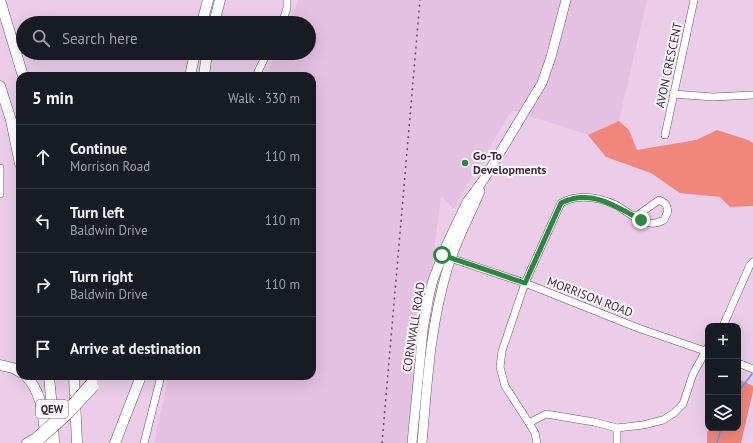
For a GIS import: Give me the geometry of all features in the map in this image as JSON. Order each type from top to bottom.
[{"type":"highway","points":[[0,0],[16,53]]},
{"type":"highway","points":[[201,16],[203,0]]},
{"type":"highway","points":[[204,16],[208,0]]},
{"type":"highway","points":[[216,16],[220,0]]},
{"type":"highway","points":[[18,60],[22,72]]},
{"type":"highway","points":[[191,72],[193,60]]},
{"type":"highway","points":[[205,72],[206,60]]},
{"type":"highway","points":[[0,86],[11,120],[16,144]]},
{"type":"highway","points":[[0,365],[16,370]]},
{"type":"highway","points":[[29,380],[40,399],[46,443]]},
{"type":"highway","name":"QEW","points":[[49,380],[54,443]]},
{"type":"highway","name":"QEW","points":[[74,380],[77,443]]},
{"type":"highway","points":[[115,443],[139,380]]},
{"type":"highway","points":[[34,441],[94,382]]},
{"type":"main road","name":"CORNWALL ROAD","points":[[412,443],[423,330],[429,296],[484,179],[542,83],[566,0]]},
{"type":"main road","name":"CORNWALL ROAD","points":[[422,443],[428,371],[437,309],[447,257]]},
{"type":"street","points":[[284,16],[287,8],[287,0]]},
{"type":"street","name":"AVON CRESCENT","points":[[665,135],[694,0]]},
{"type":"street","points":[[258,72],[264,60]]},
{"type":"street","points":[[673,94],[713,97],[753,95]]},
{"type":"street","points":[[0,168],[0,194]]},
{"type":"street","points":[[537,443],[535,433],[505,386],[500,367],[502,351],[525,283],[561,203],[571,198],[589,197],[616,205],[632,215],[641,220],[654,224],[664,220],[668,211],[666,204],[659,200],[638,215],[632,215]]},
{"type":"street","name":"MORRISON ROAD","points":[[447,257],[525,283],[638,328],[705,349]]},
{"type":"street","points":[[724,323],[750,265],[753,262]]},
{"type":"street","points":[[529,423],[546,414],[594,422],[617,428],[643,425],[663,420],[674,413],[683,404],[693,374],[705,353]]},
{"type":"street","points":[[741,364],[753,369]]},
{"type":"street","points":[[144,443],[160,380]]},
{"type":"street","points":[[617,428],[617,443]]},
{"type":"shaded area","points":[[298,0],[647,0],[619,121],[588,135],[512,110],[453,209],[441,196],[409,443],[154,443],[168,380],[316,380],[316,72],[268,72],[273,60],[316,60],[316,16],[292,16]]},
{"type":"shaded area","points":[[619,121],[629,130],[637,150],[696,140],[717,130],[753,143],[753,206],[730,207],[720,197],[680,193],[651,173],[606,157],[588,135]]},
{"type":"shaded area","points":[[741,380],[753,386],[741,443],[707,443],[708,431],[741,431]]},
{"type":"waterway","points":[[741,388],[752,374]]},
{"type":"waterway","points":[[717,443],[720,431]]},
{"type":"railway","points":[[382,443],[420,0]]},
{"type":"place","name":"Go-To Developments","points":[[465,163]]},
{"type":"route","points":[[442,255],[525,283],[561,203],[571,198],[589,197],[616,205],[622,210],[641,220]]}]
